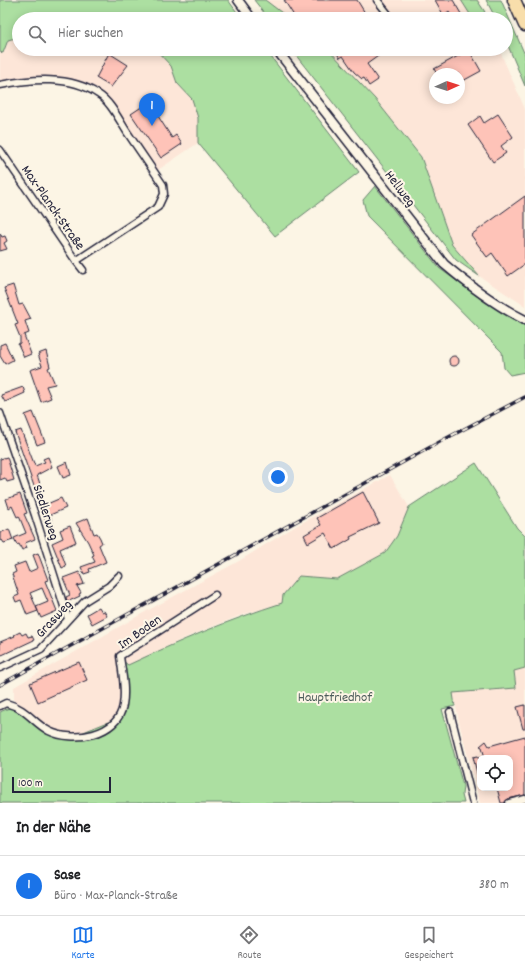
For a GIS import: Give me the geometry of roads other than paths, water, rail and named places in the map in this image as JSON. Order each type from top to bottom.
[{"type":"highway","points":[[514,0],[525,25]]},
{"type":"street","points":[[238,0],[247,12]]},
{"type":"street","points":[[377,0],[386,12]]},
{"type":"street","name":"Hellweg","points":[[281,56],[444,264],[499,306],[525,320]]},
{"type":"street","name":"Max-Planck-Straße","points":[[0,85],[30,81],[58,81],[78,84],[97,93],[110,107],[163,185],[164,194],[158,207],[76,261],[0,150]]},
{"type":"street","points":[[76,261],[83,270]]},
{"type":"street","name":"Siedlerweg","points":[[0,414],[28,494],[68,619]]},
{"type":"street","name":"Grasweg","points":[[0,668],[41,649],[85,601],[109,586],[119,576]]},
{"type":"street","name":"Im Boden","points":[[0,706],[6,703],[19,706],[48,731],[65,737],[82,737],[100,732],[116,721],[123,705],[124,690],[120,656],[215,595]]},
{"type":"street","points":[[450,712],[473,803]]},
{"type":"street","points":[[509,803],[525,799]]},
{"type":"railway","points":[[0,685],[445,439],[525,397]]},
{"type":"place","name":"Sase","points":[[152,126]]},
{"type":"park label","name":"Hauptfriedhof","points":[[335,696]]}]
